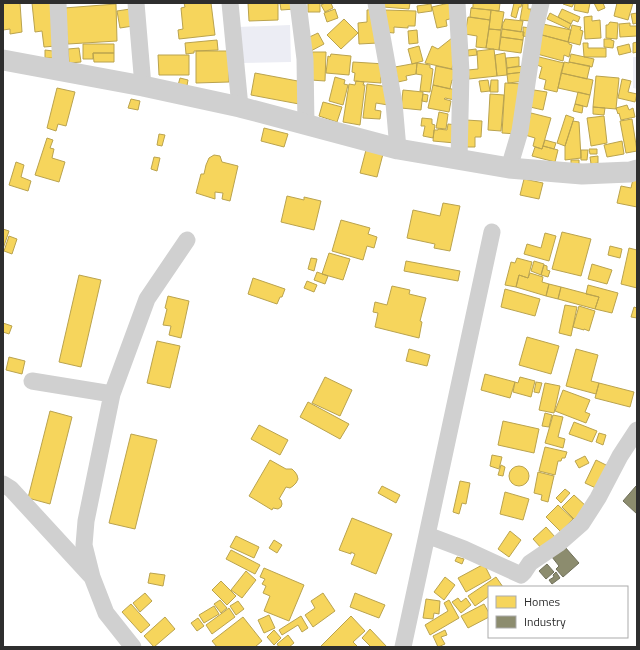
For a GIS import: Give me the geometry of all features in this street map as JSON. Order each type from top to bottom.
[{"type":"street","points":[[58,3],[61,70]]},
{"type":"street","points":[[136,3],[143,86]]},
{"type":"street","points":[[230,3],[240,107]]},
{"type":"street","points":[[298,3],[305,59],[306,125]]},
{"type":"street","points":[[376,3],[394,103],[398,149]]},
{"type":"street","points":[[457,3],[461,72],[460,160]]},
{"type":"street","points":[[508,168],[520,131],[535,29],[541,3]]},
{"type":"street","points":[[3,60],[143,86],[240,107],[398,149],[460,160],[508,168],[582,174],[630,172],[637,170]]},
{"type":"street","points":[[403,647],[492,232]]},
{"type":"street","points":[[132,647],[106,613],[92,577],[84,545],[86,521],[112,394],[147,299],[187,240]]},
{"type":"street","points":[[32,381],[112,394]]},
{"type":"street","points":[[427,535],[464,549],[521,575],[530,563],[558,544],[582,523],[598,498],[620,456],[637,430]]},
{"type":"street","points":[[3,484],[11,490],[92,577]]},
{"type":"shaded area","points":[[290,25],[291,62],[239,63],[238,27]]},
{"type":"shaded area","points":[[633,57],[637,57],[637,89],[633,88]]},
{"type":"building: Homes","points":[[20,3],[22,32],[10,34],[10,29],[3,30],[3,4]]},
{"type":"building: Homes","points":[[32,3],[51,3],[56,46],[44,47],[42,31],[35,32]]},
{"type":"building: Homes","points":[[184,3],[211,3],[215,35],[179,39],[178,30],[183,29],[181,8],[185,7]]},
{"type":"building: Homes","points":[[248,3],[278,3],[278,20],[249,21]]},
{"type":"building: Homes","points":[[280,3],[294,3],[295,9],[281,10]]},
{"type":"building: Homes","points":[[308,3],[320,3],[320,12],[308,12]]},
{"type":"building: Homes","points":[[331,3],[333,8],[325,12],[321,5]]},
{"type":"building: Homes","points":[[383,3],[410,3],[409,9],[383,7]]},
{"type":"building: Homes","points":[[449,3],[453,18],[446,20],[447,26],[437,28],[432,7]]},
{"type":"building: Homes","points":[[473,3],[500,3],[499,11],[471,8],[473,7]]},
{"type":"building: Homes","points":[[514,3],[522,3],[521,7],[519,7],[516,18],[511,16]]},
{"type":"building: Homes","points":[[523,3],[528,3],[528,9],[531,9],[530,21],[520,20]]},
{"type":"building: Homes","points":[[563,3],[574,3],[572,7]]},
{"type":"building: Homes","points":[[575,3],[590,3],[588,13],[574,10]]},
{"type":"building: Homes","points":[[594,3],[603,3],[605,8],[598,11]]},
{"type":"building: Homes","points":[[617,3],[633,3],[628,20],[614,16]]},
{"type":"building: Homes","points":[[116,4],[117,41],[68,44],[64,8]]},
{"type":"building: Homes","points":[[431,4],[432,11],[418,13],[417,6]]},
{"type":"building: Homes","points":[[471,8],[491,10],[490,20],[470,17]]},
{"type":"building: Homes","points":[[130,9],[133,26],[120,28],[117,11]]},
{"type":"building: Homes","points":[[335,9],[338,18],[327,22],[324,13]]},
{"type":"building: Homes","points":[[377,9],[378,43],[359,44],[358,23],[367,22],[367,10]]},
{"type":"building: Homes","points":[[562,9],[580,17],[578,22],[573,20],[571,24],[558,17]]},
{"type":"building: Homes","points":[[385,10],[416,11],[415,26],[408,26],[408,28],[394,27],[394,33],[384,32]]},
{"type":"building: Homes","points":[[491,10],[504,12],[501,30],[489,29]]},
{"type":"building: Homes","points":[[550,13],[571,24],[569,29],[547,19]]},
{"type":"building: Homes","points":[[637,13],[637,23],[633,24],[631,14]]},
{"type":"building: Homes","points":[[592,16],[592,21],[600,20],[601,38],[585,39],[584,17]]},
{"type":"building: Homes","points":[[468,17],[490,20],[486,48],[476,47],[477,36],[465,34]]},
{"type":"building: Homes","points":[[344,19],[358,33],[341,49],[327,35]]},
{"type":"building: Homes","points":[[505,19],[523,21],[521,32],[502,29]]},
{"type":"building: Homes","points":[[610,22],[618,23],[617,39],[606,38],[606,25]]},
{"type":"building: Homes","points":[[630,23],[630,26],[637,26],[637,36],[620,37],[619,24]]},
{"type":"building: Homes","points":[[543,24],[571,30],[568,42],[542,35]]},
{"type":"building: Homes","points":[[572,25],[581,27],[580,30],[583,31],[580,45],[568,42]]},
{"type":"building: Homes","points":[[523,27],[530,28],[529,37],[523,36]]},
{"type":"building: Homes","points":[[489,29],[501,30],[499,50],[486,48]]},
{"type":"building: Homes","points":[[502,29],[524,32],[523,40],[501,37]]},
{"type":"building: Homes","points":[[417,30],[418,43],[409,44],[408,31]]},
{"type":"building: Homes","points":[[318,33],[324,44],[309,52],[303,40]]},
{"type":"building: Homes","points":[[542,35],[569,42],[569,44],[572,45],[569,57],[564,55],[563,61],[537,54]]},
{"type":"building: Homes","points":[[501,37],[523,40],[521,53],[499,50]]},
{"type":"building: Homes","points":[[452,38],[454,58],[452,69],[425,63],[432,46],[438,49]]},
{"type":"building: Homes","points":[[604,39],[611,39],[614,41],[613,48],[604,47]]},
{"type":"building: Homes","points":[[217,40],[218,50],[194,51],[194,53],[186,54],[185,43]]},
{"type":"building: Homes","points":[[637,42],[637,52],[633,53],[633,43]]},
{"type":"building: Homes","points":[[583,43],[588,43],[588,48],[606,48],[606,57],[584,57]]},
{"type":"building: Homes","points":[[83,44],[114,44],[114,53],[93,53],[93,59],[83,59]]},
{"type":"building: Homes","points":[[629,44],[631,52],[619,55],[617,47]]},
{"type":"building: Homes","points":[[419,46],[423,61],[412,64],[408,49]]},
{"type":"building: Homes","points":[[79,48],[81,62],[69,63],[68,49]]},
{"type":"building: Homes","points":[[476,49],[477,55],[468,56],[468,50]]},
{"type":"building: Homes","points":[[494,49],[497,76],[469,79],[468,70],[478,69],[477,51]]},
{"type":"building: Homes","points":[[45,50],[53,51],[53,58],[45,58]]},
{"type":"building: Homes","points":[[196,51],[229,51],[229,82],[196,83]]},
{"type":"building: Homes","points":[[312,52],[326,52],[325,81],[311,80]]},
{"type":"building: Homes","points":[[93,53],[114,53],[114,62],[94,62]]},
{"type":"building: Homes","points":[[505,53],[507,75],[497,76],[495,55]]},
{"type":"building: Homes","points":[[331,54],[351,56],[349,75],[326,73],[328,56],[330,57]]},
{"type":"building: Homes","points":[[571,54],[594,59],[592,67],[569,62]]},
{"type":"building: Homes","points":[[158,55],[189,55],[189,75],[159,75]]},
{"type":"building: Homes","points":[[519,57],[519,66],[507,68],[506,58]]},
{"type":"building: Homes","points":[[539,57],[564,63],[557,92],[544,89],[546,80],[539,78],[542,67],[537,65]]},
{"type":"building: Homes","points":[[353,62],[385,64],[381,83],[354,81],[355,73],[352,72]]},
{"type":"building: Homes","points":[[564,62],[590,66],[587,79],[561,73]]},
{"type":"building: Homes","points":[[417,63],[430,65],[430,68],[433,69],[430,92],[420,91],[422,75],[416,74]]},
{"type":"building: Homes","points":[[417,63],[416,74],[406,76],[407,80],[398,82],[395,67]]},
{"type":"building: Homes","points":[[436,66],[460,71],[458,81],[452,80],[450,89],[433,85]]},
{"type":"building: Homes","points":[[524,66],[524,72],[507,74],[507,68]]},
{"type":"building: Homes","points":[[524,72],[525,81],[508,83],[507,74]]},
{"type":"building: Homes","points":[[255,73],[303,82],[299,104],[251,95]]},
{"type":"building: Homes","points":[[561,73],[593,80],[590,95],[558,88]]},
{"type":"building: Homes","points":[[596,76],[619,78],[616,109],[593,107]]},
{"type":"building: Homes","points":[[335,77],[345,80],[344,84],[348,85],[343,105],[329,101]]},
{"type":"building: Homes","points":[[180,78],[188,80],[186,91],[177,89]]},
{"type":"building: Homes","points":[[622,79],[631,81],[628,92],[637,94],[635,102],[618,98]]},
{"type":"building: Homes","points":[[488,80],[490,91],[481,92],[479,81]]},
{"type":"building: Homes","points":[[491,80],[498,80],[498,92],[490,92]]},
{"type":"building: Homes","points":[[356,81],[364,82],[363,85],[365,85],[360,125],[343,122],[349,84],[355,85]]},
{"type":"building: Homes","points":[[505,83],[524,84],[517,134],[502,133]]},
{"type":"building: Homes","points":[[367,84],[390,87],[388,105],[376,103],[375,110],[381,111],[380,119],[363,118]]},
{"type":"building: Homes","points":[[433,85],[461,91],[459,101],[444,99],[451,101],[449,112],[428,108]]},
{"type":"building: Homes","points":[[57,88],[75,92],[66,126],[58,124],[56,131],[47,128]]},
{"type":"building: Homes","points":[[403,90],[423,92],[421,110],[401,108]]},
{"type":"building: Homes","points":[[534,90],[547,92],[543,110],[530,107]]},
{"type":"building: Homes","points":[[578,92],[590,95],[587,107],[575,104]]},
{"type":"building: Homes","points":[[423,94],[428,95],[427,102],[422,101]]},
{"type":"building: Homes","points":[[490,94],[504,95],[501,131],[488,130]]},
{"type":"building: Homes","points":[[131,99],[140,101],[138,110],[128,108]]},
{"type":"building: Homes","points":[[323,102],[342,107],[337,122],[319,116]]},
{"type":"building: Homes","points":[[575,104],[583,106],[582,113],[573,111]]},
{"type":"building: Homes","points":[[627,105],[629,110],[633,108],[635,117],[621,120],[616,108]]},
{"type":"building: Homes","points":[[593,107],[605,108],[604,115],[593,114]]},
{"type":"building: Homes","points":[[439,112],[448,114],[446,129],[436,128]]},
{"type":"building: Homes","points":[[531,113],[551,118],[542,149],[533,146],[535,138],[525,135]]},
{"type":"building: Homes","points":[[566,115],[574,118],[565,146],[557,143]]},
{"type":"building: Homes","points":[[604,116],[607,143],[591,146],[587,118]]},
{"type":"building: Homes","points":[[422,118],[432,119],[432,124],[435,125],[433,138],[423,136],[425,126],[421,126]]},
{"type":"building: Homes","points":[[632,119],[637,151],[626,153],[620,121]]},
{"type":"building: Homes","points":[[466,120],[482,121],[481,137],[475,137],[475,147],[465,147]]},
{"type":"building: Homes","points":[[573,121],[579,122],[581,158],[565,160],[565,146]]},
{"type":"building: Homes","points":[[448,124],[458,125],[455,143],[433,141],[434,130],[447,130]]},
{"type":"building: Homes","points":[[264,128],[288,134],[284,147],[261,141]]},
{"type":"building: Homes","points":[[159,134],[165,135],[162,146],[157,145]]},
{"type":"building: Homes","points":[[47,138],[53,140],[50,148],[54,149],[52,158],[65,162],[59,182],[35,175]]},
{"type":"building: Homes","points":[[545,140],[556,143],[554,149],[543,146]]},
{"type":"building: Homes","points":[[622,141],[624,154],[607,157],[604,145]]},
{"type":"building: Homes","points":[[543,146],[558,150],[555,162],[532,156],[535,147],[542,149]]},
{"type":"building: Homes","points":[[589,149],[597,149],[597,154],[590,154]]},
{"type":"building: Homes","points":[[366,150],[383,154],[377,177],[360,173]]},
{"type":"building: Homes","points":[[581,150],[588,150],[587,160],[581,160]]},
{"type":"building: Homes","points":[[214,155],[220,156],[222,162],[238,166],[230,201],[222,199],[223,193],[215,192],[215,199],[196,193],[201,174],[204,174],[209,158]]},
{"type":"building: Homes","points":[[598,156],[598,163],[591,164],[590,157]]},
{"type":"building: Homes","points":[[154,157],[160,158],[157,171],[151,169]]},
{"type":"building: Homes","points":[[571,160],[579,160],[579,166],[571,165]]},
{"type":"building: Homes","points":[[16,162],[24,165],[21,177],[31,181],[28,191],[9,185]]},
{"type":"building: Homes","points":[[524,179],[543,183],[539,199],[520,195]]},
{"type":"building: Homes","points":[[633,179],[637,179],[637,207],[617,203],[621,186],[631,188]]},
{"type":"building: Homes","points":[[287,196],[304,200],[304,197],[321,201],[314,230],[281,222]]},
{"type":"building: Homes","points":[[443,203],[460,206],[450,251],[434,248],[435,244],[407,238],[413,210],[440,216]]},
{"type":"building: Homes","points":[[341,220],[370,228],[368,234],[377,237],[374,248],[367,246],[363,260],[332,251]]},
{"type":"building: Homes","points":[[3,229],[9,231],[3,249]]},
{"type":"building: Homes","points":[[562,232],[591,239],[581,276],[552,269]]},
{"type":"building: Homes","points":[[545,233],[556,236],[549,261],[524,254],[527,244],[541,248]]},
{"type":"building: Homes","points":[[9,236],[17,239],[12,254],[4,251]]},
{"type":"building: Homes","points":[[610,246],[622,249],[620,258],[608,255]]},
{"type":"building: Homes","points":[[629,248],[637,250],[637,288],[621,284]]},
{"type":"building: Homes","points":[[329,253],[350,259],[343,280],[322,274]]},
{"type":"building: Homes","points":[[311,258],[317,259],[314,271],[308,269]]},
{"type":"building: Homes","points":[[517,258],[532,262],[528,278],[519,275],[516,287],[505,285],[511,262],[515,263]]},
{"type":"building: Homes","points":[[406,261],[460,271],[458,281],[404,271]]},
{"type":"building: Homes","points":[[534,261],[544,264],[541,275],[531,271]]},
{"type":"building: Homes","points":[[592,264],[612,270],[607,284],[588,279]]},
{"type":"building: Homes","points":[[544,265],[547,266],[547,270],[550,271],[548,277],[541,275]]},
{"type":"building: Homes","points":[[317,272],[328,276],[325,284],[314,280]]},
{"type":"building: Homes","points":[[530,273],[543,277],[542,282],[549,284],[546,296],[516,287],[519,275],[528,278]]},
{"type":"building: Homes","points":[[79,275],[101,280],[81,367],[59,362]]},
{"type":"building: Homes","points":[[253,278],[285,289],[277,304],[248,294]]},
{"type":"building: Homes","points":[[307,281],[317,285],[314,292],[304,288]]},
{"type":"building: Homes","points":[[549,284],[561,287],[558,299],[546,296]]},
{"type":"building: Homes","points":[[588,285],[618,293],[612,313],[595,309],[599,297],[586,294]]},
{"type":"building: Homes","points":[[392,286],[410,290],[409,294],[426,298],[420,321],[422,322],[419,338],[375,327],[378,313],[373,312],[375,302],[387,305]]},
{"type":"building: Homes","points":[[561,287],[599,297],[595,309],[558,299]]},
{"type":"building: Homes","points":[[505,289],[540,299],[535,316],[501,307]]},
{"type":"building: Homes","points":[[168,296],[189,301],[181,338],[169,335],[171,326],[163,325],[167,309],[165,308]]},
{"type":"building: Homes","points":[[565,305],[577,307],[571,336],[559,333]]},
{"type":"building: Homes","points":[[579,306],[595,311],[589,331],[573,327]]},
{"type":"building: Homes","points":[[634,307],[637,308],[637,318],[631,317]]},
{"type":"building: Homes","points":[[3,323],[12,326],[9,334],[3,332]]},
{"type":"building: Homes","points":[[527,337],[559,346],[551,374],[519,365]]},
{"type":"building: Homes","points":[[157,341],[180,346],[170,388],[147,383]]},
{"type":"building: Homes","points":[[409,349],[430,355],[427,366],[406,361]]},
{"type":"building: Homes","points":[[576,349],[598,355],[591,381],[599,383],[596,394],[566,386]]},
{"type":"building: Homes","points":[[9,357],[25,361],[22,374],[6,370]]},
{"type":"building: Homes","points":[[485,374],[515,382],[510,398],[481,390]]},
{"type":"building: Homes","points":[[325,377],[352,390],[340,416],[312,403]]},
{"type":"building: Homes","points":[[520,377],[535,381],[531,397],[513,392],[515,382],[518,383]]},
{"type":"building: Homes","points":[[536,382],[542,383],[539,393],[534,392]]},
{"type":"building: Homes","points":[[545,383],[560,386],[554,413],[539,410]]},
{"type":"building: Homes","points":[[599,383],[634,392],[630,407],[595,398]]},
{"type":"building: Homes","points":[[563,390],[590,400],[585,412],[590,414],[586,423],[555,411]]},
{"type":"building: Homes","points":[[308,402],[349,424],[340,439],[300,417]]},
{"type":"building: Homes","points":[[50,411],[72,417],[50,504],[28,498]]},
{"type":"building: Homes","points":[[545,413],[552,415],[549,427],[542,426]]},
{"type":"building: Homes","points":[[553,415],[563,417],[558,437],[565,439],[563,448],[545,443]]},
{"type":"building: Homes","points":[[503,421],[539,429],[534,453],[498,445]]},
{"type":"building: Homes","points":[[574,422],[597,431],[592,442],[569,434]]},
{"type":"building: Homes","points":[[259,425],[288,440],[280,455],[251,439]]},
{"type":"building: Homes","points":[[599,433],[606,435],[603,445],[596,442]]},
{"type":"building: Homes","points":[[131,434],[157,440],[135,529],[109,523]]},
{"type":"building: Homes","points":[[545,447],[567,452],[565,458],[558,461],[555,475],[539,471]]},
{"type":"building: Homes","points":[[492,455],[502,457],[499,469],[490,466]]},
{"type":"building: Homes","points":[[585,456],[589,463],[579,468],[575,461]]},
{"type":"building: Homes","points":[[270,460],[286,469],[292,469],[297,475],[298,479],[290,488],[286,487],[279,499],[281,500],[282,504],[281,507],[278,509],[273,508],[272,510],[249,496]]},
{"type":"building: Homes","points":[[596,460],[610,467],[600,490],[585,483]]},
{"type":"building: Homes","points":[[501,465],[505,467],[503,476],[498,475]]},
{"type":"building: Homes","points":[[515,466],[523,466],[529,472],[529,480],[523,486],[515,486],[509,480],[509,472]]},
{"type":"building: Homes","points":[[538,472],[554,476],[548,502],[541,500],[542,495],[534,493]]},
{"type":"building: Homes","points":[[460,481],[470,483],[466,504],[462,503],[459,514],[453,512]]},
{"type":"building: Homes","points":[[382,486],[400,495],[396,503],[378,493]]},
{"type":"building: Homes","points":[[565,489],[570,493],[561,503],[556,498]]},
{"type":"building: Homes","points":[[505,492],[529,499],[523,520],[500,514]]},
{"type":"building: Homes","points":[[574,495],[587,507],[575,520],[562,507]]},
{"type":"building: Homes","points":[[558,505],[573,519],[561,532],[546,517]]},
{"type":"building: Homes","points":[[352,518],[392,534],[376,574],[351,564],[355,554],[339,550]]},
{"type":"building: Homes","points":[[546,527],[556,538],[543,550],[533,539]]},
{"type":"building: Homes","points":[[510,531],[521,540],[509,557],[498,549]]},
{"type":"building: Homes","points":[[236,536],[259,547],[254,558],[230,547]]},
{"type":"building: Homes","points":[[274,540],[282,545],[277,553],[269,548]]},
{"type":"building: Homes","points":[[231,550],[260,565],[255,574],[226,559]]},
{"type":"building: Homes","points":[[457,557],[464,559],[462,564],[455,561]]},
{"type":"building: Homes","points":[[484,564],[491,578],[466,592],[458,578]]},
{"type":"building: Homes","points":[[264,568],[304,585],[289,621],[264,611],[270,596],[263,593],[266,586],[262,584],[265,579],[260,577]]},
{"type":"building: Homes","points":[[246,571],[256,580],[242,598],[231,590]]},
{"type":"building: Homes","points":[[150,573],[165,575],[163,586],[148,583]]},
{"type":"building: Homes","points":[[445,577],[455,585],[444,600],[434,592]]},
{"type":"building: Homes","points":[[496,577],[502,586],[488,586],[488,597],[475,606],[468,596]]},
{"type":"building: Homes","points":[[221,581],[236,596],[227,605],[212,590]]},
{"type":"building: Homes","points":[[145,593],[152,601],[140,612],[133,603]]},
{"type":"building: Homes","points":[[323,593],[335,611],[313,627],[305,615],[315,608],[311,601]]},
{"type":"building: Homes","points":[[355,593],[385,605],[379,618],[350,607]]},
{"type":"building: Homes","points":[[458,598],[461,602],[466,598],[471,605],[461,613],[452,602]]},
{"type":"building: Homes","points":[[426,599],[440,601],[439,614],[434,613],[433,619],[423,618]]},
{"type":"building: Homes","points":[[220,600],[227,608],[221,613],[214,604]]},
{"type":"building: Homes","points":[[449,600],[459,618],[430,635],[425,625],[448,611],[444,603]]},
{"type":"building: Homes","points":[[238,601],[244,609],[236,615],[230,606]]},
{"type":"building: Homes","points":[[131,604],[150,625],[141,633],[122,612]]},
{"type":"building: Homes","points":[[484,604],[488,611],[488,618],[468,628],[461,616]]},
{"type":"building: Homes","points":[[214,606],[219,614],[204,623],[199,615]]},
{"type":"building: Homes","points":[[229,608],[235,617],[212,634],[206,625]]},
{"type":"building: Homes","points":[[269,615],[275,628],[264,633],[258,620]]},
{"type":"building: Homes","points":[[301,616],[308,628],[302,632],[298,625],[282,635],[279,630]]},
{"type":"building: Homes","points":[[351,616],[365,631],[353,642],[357,646],[356,647],[320,647]]},
{"type":"building: Homes","points":[[165,617],[175,629],[154,647],[144,636]]},
{"type":"building: Homes","points":[[243,617],[262,641],[255,647],[217,647],[212,641]]},
{"type":"building: Homes","points":[[198,618],[204,626],[197,631],[191,623]]},
{"type":"building: Homes","points":[[370,629],[387,647],[371,647],[362,638]]},
{"type":"building: Homes","points":[[274,630],[281,638],[274,645],[267,637]]},
{"type":"building: Homes","points":[[445,630],[447,635],[441,637],[445,644],[438,647],[433,636]]},
{"type":"building: Homes","points":[[288,635],[294,643],[289,647],[279,647],[277,644]]},
{"type":"building: Industry","points":[[636,486],[637,487],[637,514],[623,501]]},
{"type":"building: Industry","points":[[565,547],[579,563],[563,577],[556,569],[559,566],[552,557]]},
{"type":"building: Industry","points":[[547,564],[554,572],[546,579],[539,571]]},
{"type":"building: Industry","points":[[556,572],[560,578],[552,584],[549,580],[554,577],[553,575]]}]
